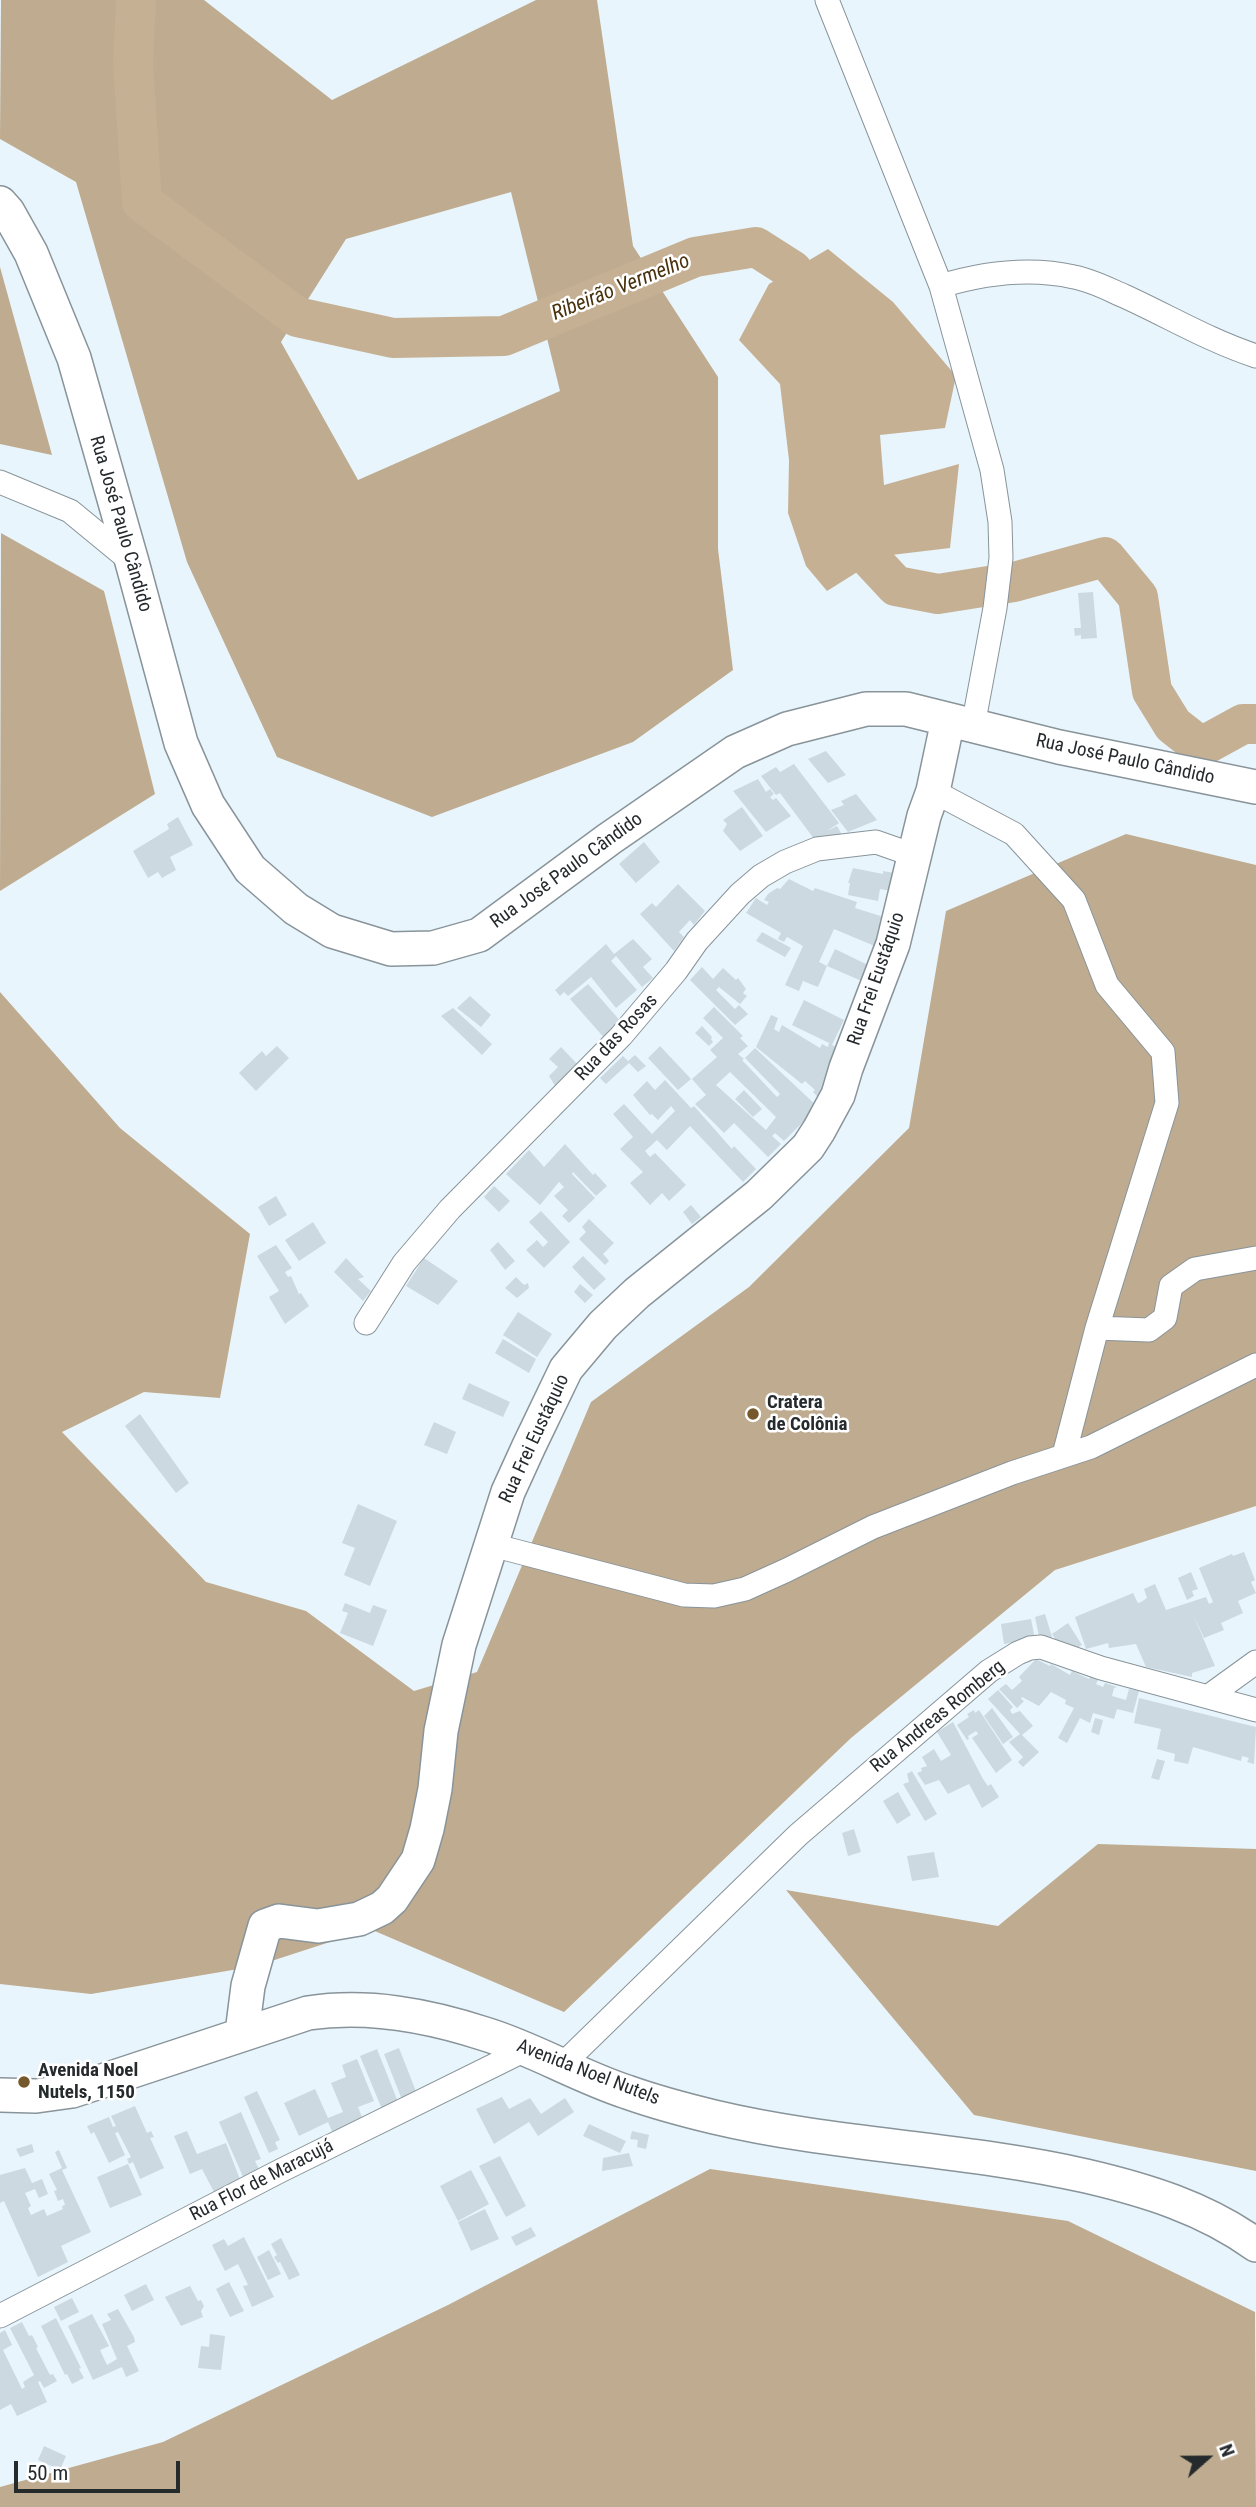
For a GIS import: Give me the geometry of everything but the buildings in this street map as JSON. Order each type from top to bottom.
[{"type":"street","points":[[827,0],[941,286],[992,470],[1000,522],[1001,558],[995,608],[960,723]]},
{"type":"street","name":"Rua José Paulo Cândido","points":[[0,203],[31,253],[74,358],[180,743],[208,805],[250,869],[296,909],[332,931],[391,949],[433,948],[479,935],[609,839],[734,752],[787,729],[866,709],[906,709],[1059,747],[1256,787]]},
{"type":"street","points":[[941,286],[974,276],[999,273],[1043,272],[1077,277],[1148,307],[1212,340],[1256,356]]},
{"type":"street","points":[[0,482],[70,510],[132,562]]},
{"type":"street","name":"Rua Frei Eustáquio","points":[[242,2033],[248,1986],[265,1926],[279,1921],[318,1926],[359,1919],[382,1908],[392,1899],[418,1860],[432,1802],[441,1731],[456,1657],[508,1492],[566,1369],[619,1310],[759,1195],[808,1147],[819,1130],[838,1095],[893,944],[924,816],[960,723]]},
{"type":"street","points":[[933,791],[1014,834],[1074,900],[1107,985],[1163,1052],[1167,1103],[1097,1328],[1064,1455]]},
{"type":"street","name":"Rua das Rosas","points":[[366,1323],[404,1263],[442,1217],[621,1036],[711,924],[761,876],[785,862],[817,849],[876,842],[916,856]]},
{"type":"street","points":[[1097,1328],[1149,1330],[1166,1318],[1171,1286],[1195,1269],[1256,1258]]},
{"type":"street","points":[[492,1545],[684,1595],[714,1596],[745,1589],[873,1527],[1012,1473],[1091,1447],[1256,1365]]},
{"type":"street","name":"Rua Andreas Romberg","points":[[561,2066],[798,1835],[989,1671],[1018,1653],[1041,1647],[1101,1668],[1256,1710]]},
{"type":"street","points":[[1209,1696],[1256,1662]]},
{"type":"street","name":"Avenida Noel Nutels","points":[[0,2095],[36,2096],[72,2091],[308,2012],[337,2008],[362,2009],[434,2019],[486,2034],[627,2092],[769,2129],[1010,2161],[1131,2186],[1166,2197],[1201,2213],[1240,2233],[1256,2245]]},
{"type":"street","name":"Rua Flor de Maracujá","points":[[1,2313],[525,2050]]},
{"type":"shaded area","points":[[1,0],[204,0],[332,100],[536,0],[597,0],[633,246],[718,377],[718,549],[733,670],[633,742],[432,817],[277,757],[187,562],[76,182],[0,139]],"holes":[[[511,192],[560,391],[358,480],[281,342],[346,239]]]},
{"type":"shaded area","points":[[828,249],[893,302],[956,376],[945,428],[880,435],[884,485],[959,464],[950,548],[883,556],[827,591],[806,566],[788,513],[789,460],[780,384],[739,340],[769,284]]},
{"type":"shaded area","points":[[0,267],[52,455],[0,444]]},
{"type":"shaded area","points":[[1,533],[104,591],[155,794],[0,891]]},
{"type":"shaded area","points":[[1126,834],[1256,865],[1256,1506],[1055,1570],[851,1738],[564,2012],[370,1929],[256,1966],[91,1994],[0,1984],[0,992],[120,1128],[250,1234],[220,1398],[144,1392],[62,1432],[206,1582],[306,1611],[414,1691],[477,1672],[591,1402],[749,1287],[909,1128],[946,911]]},
{"type":"shaded area","points":[[1098,1844],[1256,1849],[1256,2171],[974,2115],[786,1890],[998,1926]]},
{"type":"shaded area","points":[[710,2169],[1068,2221],[1255,2312],[1256,2507],[0,2507],[0,2487],[163,2442],[448,2305]]},
{"type":"waterway","name":"Ribeirão Vermelho","points":[[136,0],[133,63],[142,202],[297,317],[393,338],[504,336],[695,257],[756,247],[792,270],[825,313]]},
{"type":"waterway","name":"Ribeirão Vermelho","points":[[851,513],[868,556],[896,586],[938,594],[1014,582],[1105,557],[1138,597],[1152,691],[1173,725],[1201,747],[1243,724],[1256,724]]},
{"type":"place","name":"Cratera de Colônia","points":[[753,1414]]},
{"type":"place","name":"Avenida Noel Nutels, 1150","points":[[24,2082]]}]
